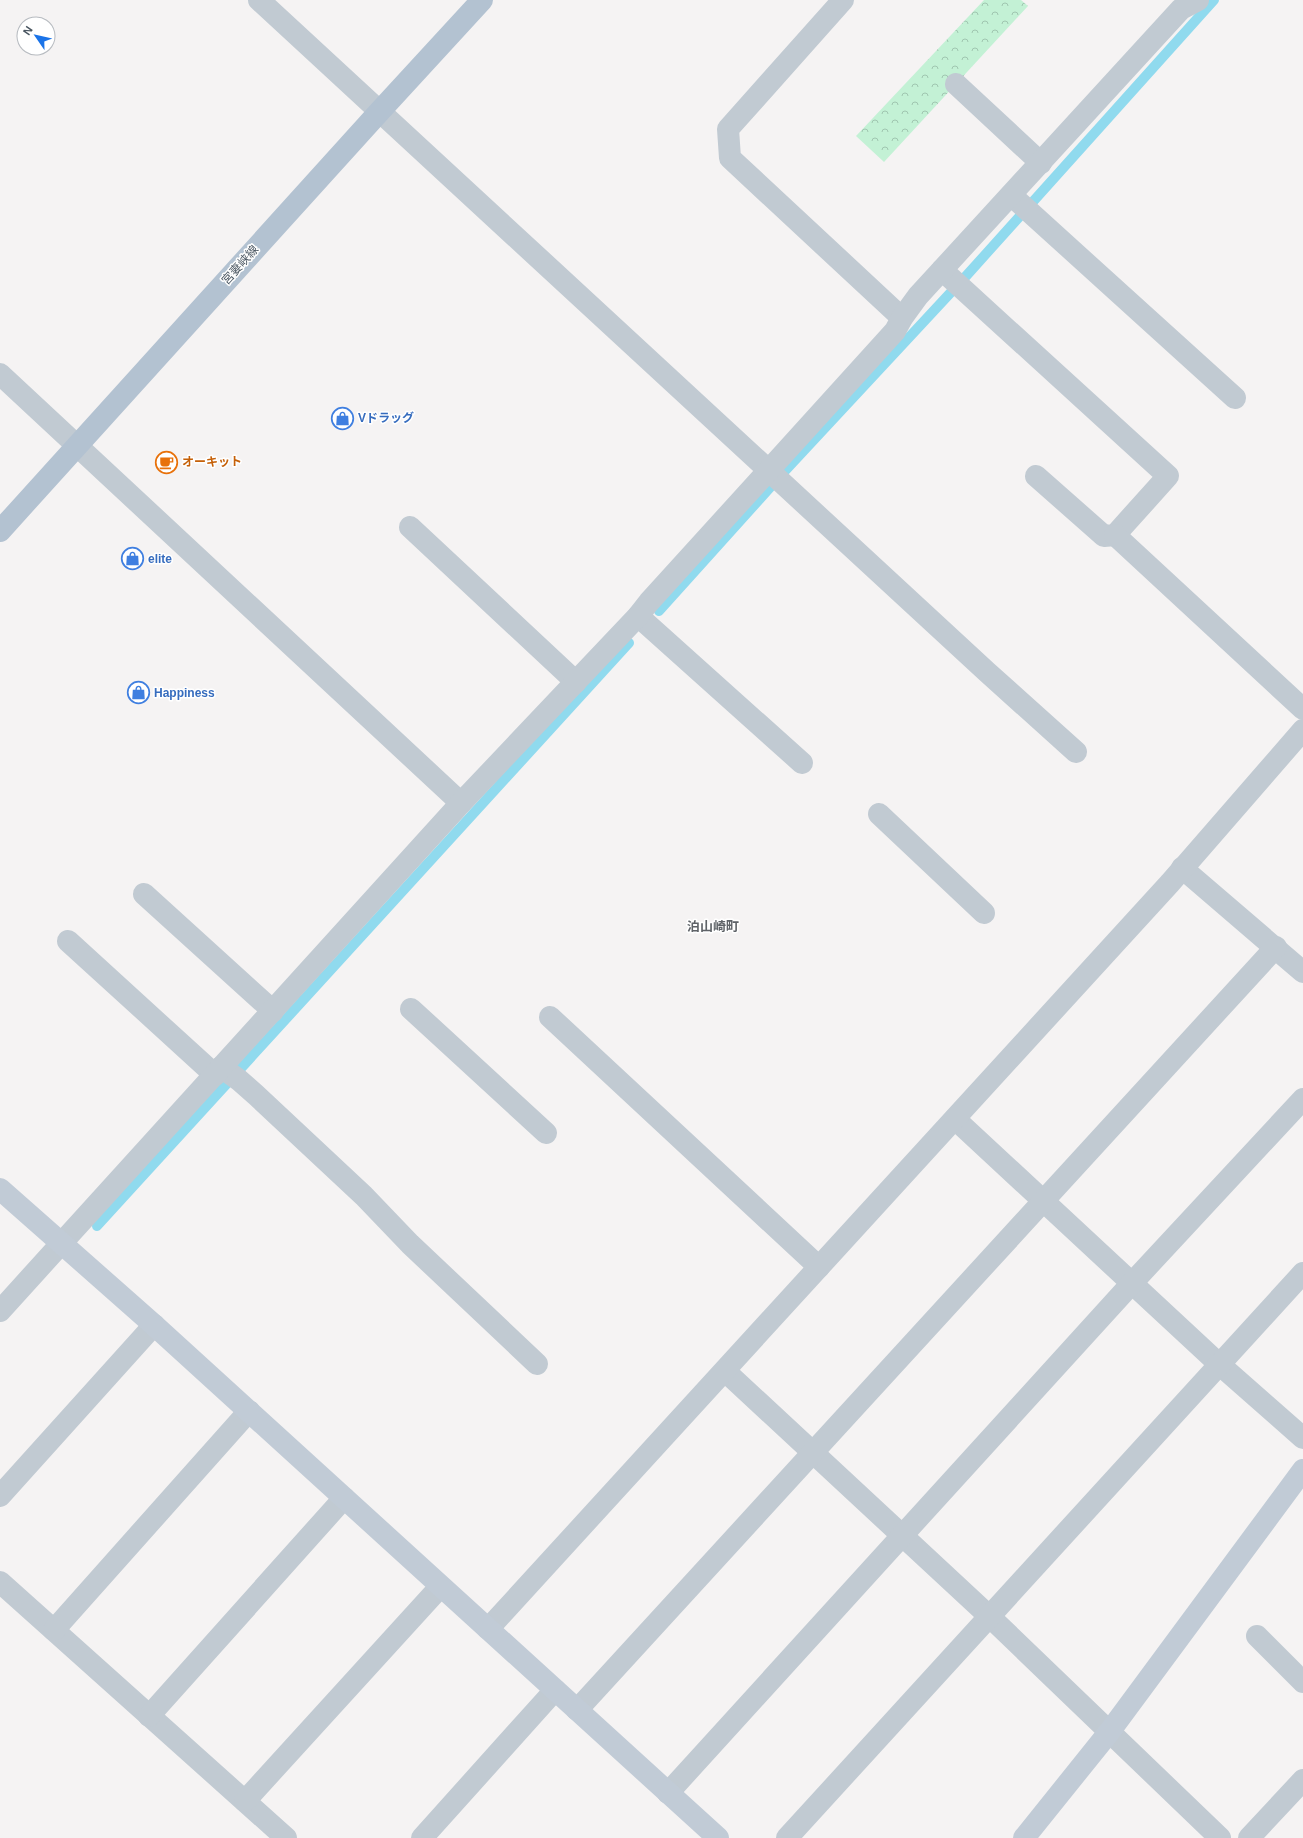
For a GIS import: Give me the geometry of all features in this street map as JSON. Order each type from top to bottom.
[{"type":"main road","name":"宮妻峡線","points":[[0,532],[76,446],[482,0]]},
{"type":"street","points":[[259,0],[1076,752]]},
{"type":"street","points":[[843,0],[728,129],[730,158],[902,318]]},
{"type":"street","points":[[0,1311],[61,1243],[225,1073],[273,1011],[461,803],[638,616],[649,602],[770,471],[895,331],[902,318],[918,296],[946,272],[1014,198],[1042,163],[1183,3]]},
{"type":"street","points":[[956,84],[1042,163]]},
{"type":"street","points":[[1014,198],[1235,398]]},
{"type":"street","points":[[946,272],[1168,476],[1115,535],[1104,536],[1036,476]]},
{"type":"street","points":[[0,374],[461,803]]},
{"type":"street","points":[[410,527],[576,682]]},
{"type":"street","points":[[1115,535],[1303,709]]},
{"type":"street","points":[[638,616],[802,763]]},
{"type":"street","points":[[488,1629],[725,1371],[1182,868],[1303,730]]},
{"type":"street","points":[[879,814],[984,913]]},
{"type":"street","points":[[1182,868],[1276,947],[1303,972]]},
{"type":"street","points":[[144,894],[273,1011]]},
{"type":"street","points":[[68,941],[225,1073],[364,1196],[410,1244],[537,1364]]},
{"type":"street","points":[[578,1710],[812,1452],[1044,1202],[1276,947]]},
{"type":"street","points":[[411,1009],[546,1133]]},
{"type":"street","points":[[550,1017],[819,1267]]},
{"type":"street","points":[[668,1792],[903,1536],[1132,1283],[1303,1099]]},
{"type":"street","points":[[955,1118],[1220,1364],[1303,1438]]},
{"type":"street","points":[[0,1189],[249,1411],[440,1587],[718,1838]]},
{"type":"street","points":[[787,1838],[1303,1273]]},
{"type":"street","points":[[0,1496],[154,1326]]},
{"type":"street","points":[[725,1371],[989,1616],[1220,1838]]},
{"type":"street","points":[[54,1630],[249,1411]]},
{"type":"street","points":[[1024,1838],[1110,1731],[1303,1470]]},
{"type":"street","points":[[150,1716],[344,1498]]},
{"type":"street","points":[[0,1582],[286,1838]]},
{"type":"street","points":[[245,1801],[440,1587]]},
{"type":"street","points":[[1257,1636],[1303,1682]]},
{"type":"street","points":[[422,1838],[554,1690]]},
{"type":"street","points":[[1248,1838],[1303,1780]]},
{"type":"green space","points":[[984,0],[1021,0],[1028,6],[884,162],[856,136]]},
{"type":"waterway","points":[[659,611],[784,472],[967,275],[1214,0]]},
{"type":"waterway","points":[[97,1226],[629,643]]},
{"type":"place","name":"Vドラッグ","points":[[343,418]]},
{"type":"place","name":"オーキット","points":[[167,462]]},
{"type":"place","name":"elite","points":[[132,559]]},
{"type":"place","name":"Happiness","points":[[139,693]]},
{"type":"district","name":"泊山崎町","points":[[713,926]]}]
